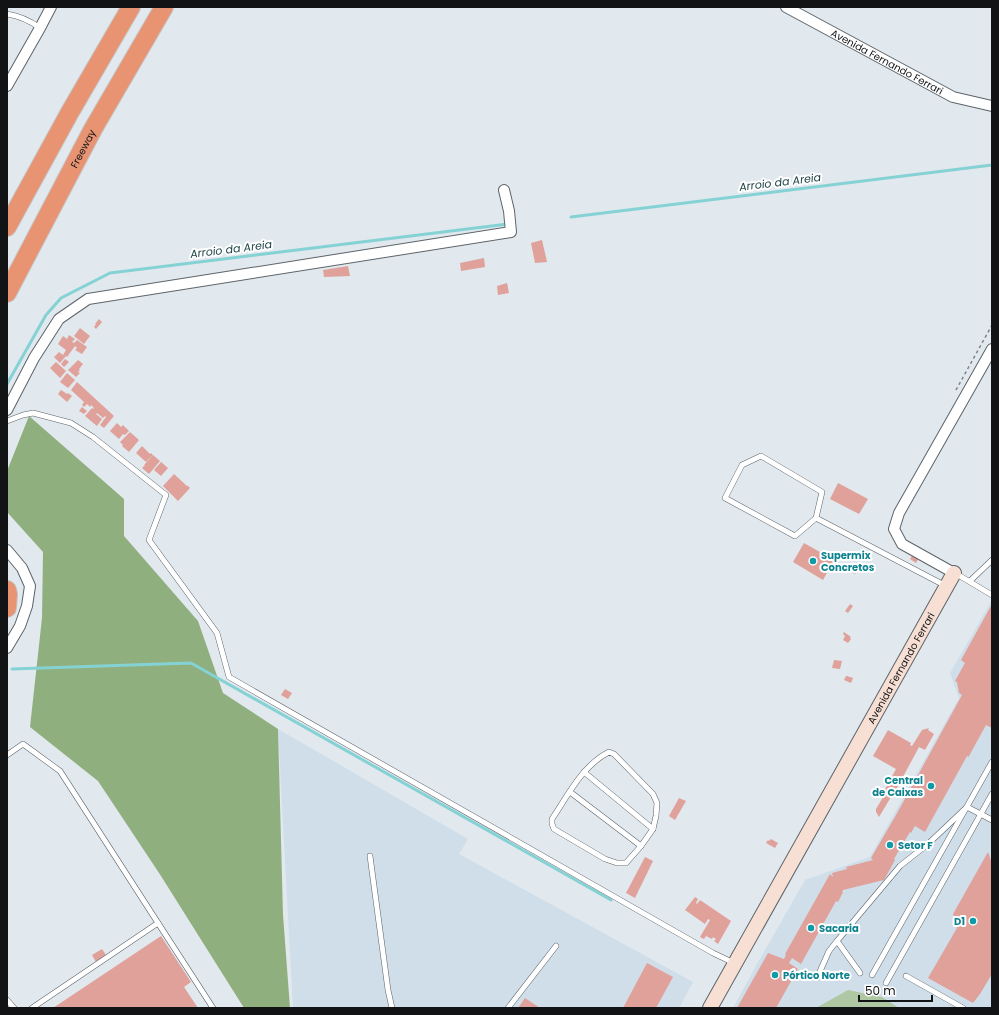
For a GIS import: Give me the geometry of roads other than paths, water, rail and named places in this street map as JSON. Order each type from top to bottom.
[{"type":"highway","points":[[7,227],[70,112],[131,7]]},
{"type":"highway","name":"Freeway","points":[[7,292],[93,129],[164,7]]},
{"type":"highway","points":[[7,590],[7,608]]},
{"type":"street","points":[[7,86],[51,7]]},
{"type":"street","name":"Avenida Fernando Ferrari","points":[[786,7],[953,97],[992,106]]},
{"type":"street","points":[[7,410],[34,358],[59,319],[88,299],[511,232],[509,212],[504,190]]},
{"type":"street","points":[[954,573],[902,544],[894,529],[899,513],[992,349]]},
{"type":"street","points":[[7,550],[22,568],[30,586],[27,606],[20,626],[7,648]]},
{"type":"street","name":"Avenida Fernando Ferrari","points":[[710,1008],[954,573]]},
{"type":"lane","points":[[7,14],[30,20],[40,28]]},
{"type":"lane","points":[[7,421],[22,414],[33,413],[71,423],[93,437],[166,494],[149,540],[217,633],[229,677],[713,953],[735,964]]},
{"type":"lane","points":[[761,456],[822,492],[816,518],[795,536],[725,498],[742,465],[761,456]]},
{"type":"lane","points":[[816,518],[947,587]]},
{"type":"lane","points":[[970,582],[992,560]]},
{"type":"lane","points":[[954,573],[992,595]]},
{"type":"lane","points":[[7,755],[23,744],[60,771],[213,1008]]},
{"type":"lane","points":[[609,752],[614,754],[653,794],[657,803],[653,828],[641,846],[626,863],[618,863],[605,859],[554,830],[552,818],[570,792],[584,772],[602,755],[609,752]]},
{"type":"lane","points":[[872,975],[992,762]]},
{"type":"lane","points":[[584,772],[653,828]]},
{"type":"lane","points":[[570,792],[641,846]]},
{"type":"lane","points":[[886,983],[992,794]]},
{"type":"lane","points":[[966,807],[992,820]]},
{"type":"lane","points":[[817,978],[829,951],[900,866],[928,844],[966,807]]},
{"type":"lane","points":[[370,856],[388,990],[392,1008]]},
{"type":"lane","points":[[32,1008],[158,923]]},
{"type":"lane","points":[[837,941],[860,973]]},
{"type":"lane","points":[[508,1008],[556,946]]},
{"type":"lane","points":[[906,976],[963,1008]]},
{"type":"lane","points":[[7,1000],[14,1008]]},
{"type":"waterway","name":"Arroio da Areia","points":[[571,217],[992,165]]},
{"type":"waterway","name":"Arroio da Areia","points":[[7,384],[46,315],[61,298],[110,273],[508,224]]},
{"type":"waterway","points":[[12,669],[191,663],[611,900]]},
{"type":"place","name":"Supermix Concretos","points":[[813,561]]},
{"type":"place","name":"Central de Caixas","points":[[931,786]]},
{"type":"place","name":"Setor F","points":[[890,845]]},
{"type":"place","name":"D1","points":[[973,921]]},
{"type":"place","name":"Sacaria","points":[[811,928]]},
{"type":"place","name":"Pórtico Norte","points":[[775,975]]}]
